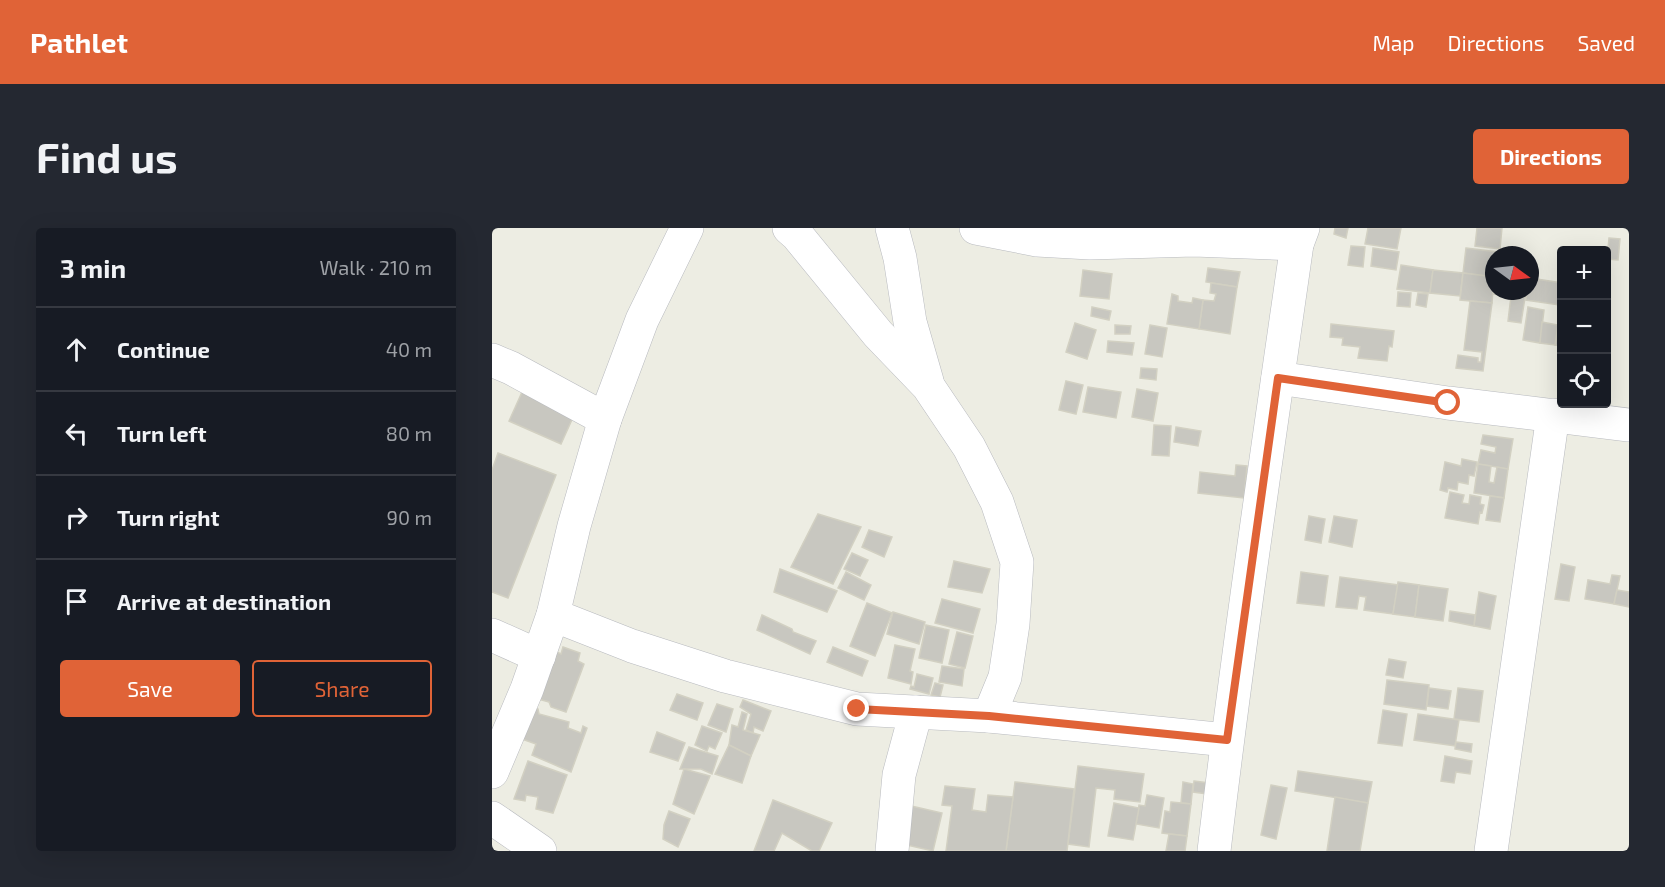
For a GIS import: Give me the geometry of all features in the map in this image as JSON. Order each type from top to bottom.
[{"type":"street","points":[[492,772],[553,615],[574,526],[605,419],[642,320],[687,228]]},
{"type":"street","points":[[789,228],[878,334],[928,386],[969,447],[997,502],[1017,562],[1013,624],[1005,677],[989,716]]},
{"type":"street","points":[[892,228],[900,258],[910,322],[928,386]]},
{"type":"street","points":[[976,228],[1037,240],[1090,243],[1300,236],[1227,740],[1214,851]]},
{"type":"street","points":[[492,360],[605,419]]},
{"type":"street","points":[[1278,378],[1448,403],[1629,425]]},
{"type":"street","points":[[1491,851],[1552,415]]},
{"type":"street","points":[[553,615],[632,646],[725,676],[857,709],[989,716],[1227,740]]},
{"type":"street","points":[[492,635],[539,656]]},
{"type":"street","points":[[892,851],[899,775],[916,712]]},
{"type":"street","points":[[492,818],[540,851]]},
{"type":"building","points":[[1335,228],[1348,228],[1346,238],[1334,234]]},
{"type":"building","points":[[1368,228],[1401,228],[1397,249],[1365,244]]},
{"type":"building","points":[[1477,228],[1502,228],[1500,246],[1475,246]]},
{"type":"building","points":[[1609,238],[1620,239],[1618,260],[1611,259],[1611,246],[1608,246]]},
{"type":"building","points":[[1351,246],[1365,247],[1363,267],[1348,265]]},
{"type":"building","points":[[1373,248],[1399,252],[1396,270],[1371,266]]},
{"type":"building","points":[[1466,248],[1485,250],[1485,276],[1463,273]]},
{"type":"building","points":[[1401,265],[1433,270],[1430,293],[1397,289]]},
{"type":"building","points":[[1208,268],[1240,272],[1237,287],[1206,282]]},
{"type":"building","points":[[1083,270],[1112,274],[1109,299],[1080,296]]},
{"type":"building","points":[[1433,270],[1463,273],[1460,296],[1430,293]]},
{"type":"building","points":[[1463,273],[1485,276],[1485,300],[1492,300],[1492,303],[1460,300]]},
{"type":"building","points":[[1539,279],[1557,282],[1557,305],[1526,300],[1539,300]]},
{"type":"building","points":[[1211,283],[1237,287],[1230,334],[1199,329],[1203,300],[1214,301],[1216,294],[1210,293]]},
{"type":"building","points":[[1398,292],[1411,293],[1410,307],[1397,306]]},
{"type":"building","points":[[1418,293],[1428,294],[1426,307],[1416,305]]},
{"type":"building","points":[[1172,294],[1178,296],[1178,301],[1192,303],[1193,298],[1203,300],[1199,329],[1167,324]]},
{"type":"building","points":[[1511,300],[1525,300],[1521,323],[1508,321]]},
{"type":"building","points":[[1470,301],[1492,303],[1483,371],[1456,368],[1458,355],[1478,358],[1478,362],[1481,362],[1482,352],[1464,350]]},
{"type":"building","points":[[1092,307],[1111,311],[1109,320],[1091,316]]},
{"type":"building","points":[[1528,307],[1544,310],[1540,343],[1523,340]]},
{"type":"building","points":[[1542,322],[1557,325],[1555,345],[1540,343]]},
{"type":"building","points":[[1075,323],[1096,330],[1087,359],[1066,352]]},
{"type":"building","points":[[1331,324],[1394,331],[1387,361],[1358,358],[1360,347],[1342,345],[1343,338],[1330,337]]},
{"type":"building","points":[[1115,325],[1131,326],[1130,334],[1115,334]]},
{"type":"building","points":[[1150,325],[1167,328],[1162,357],[1145,354]]},
{"type":"building","points":[[1108,341],[1134,343],[1132,355],[1107,352]]},
{"type":"building","points":[[1141,368],[1157,369],[1156,380],[1140,378]]},
{"type":"building","points":[[1066,381],[1083,385],[1076,414],[1059,410]]},
{"type":"building","points":[[1088,387],[1121,392],[1116,418],[1083,412]]},
{"type":"building","points":[[1137,389],[1158,393],[1153,421],[1132,417]]},
{"type":"building","points":[[523,390],[575,413],[561,444],[509,421]]},
{"type":"building","points":[[1154,425],[1171,426],[1169,456],[1152,455]]},
{"type":"building","points":[[1176,427],[1201,431],[1198,446],[1174,442]]},
{"type":"building","points":[[1483,435],[1513,439],[1508,469],[1478,464],[1481,450],[1495,453],[1496,447],[1481,444]]},
{"type":"building","points":[[498,453],[556,475],[508,598],[492,592],[492,470]]},
{"type":"building","points":[[1462,459],[1477,462],[1474,476],[1469,475],[1468,484],[1458,482],[1457,490],[1448,488],[1447,492],[1440,490],[1445,462],[1461,466]]},
{"type":"building","points":[[1478,464],[1491,466],[1489,482],[1494,483],[1497,467],[1508,469],[1504,498],[1474,493]]},
{"type":"building","points":[[1236,465],[1247,466],[1244,498],[1198,493],[1200,472],[1235,476]]},
{"type":"building","points":[[1450,492],[1464,495],[1462,503],[1469,504],[1470,495],[1481,497],[1480,504],[1484,505],[1478,524],[1445,518]]},
{"type":"building","points":[[1490,496],[1504,498],[1500,522],[1486,520]]},
{"type":"building","points":[[818,514],[861,527],[833,584],[791,567]]},
{"type":"building","points":[[1309,516],[1325,519],[1321,543],[1305,540]]},
{"type":"building","points":[[1334,516],[1357,520],[1352,547],[1329,542]]},
{"type":"building","points":[[869,530],[892,537],[884,557],[862,547]]},
{"type":"building","points":[[852,553],[868,560],[860,576],[844,569]]},
{"type":"building","points":[[954,561],[990,569],[982,593],[948,587]]},
{"type":"building","points":[[1561,564],[1575,567],[1569,601],[1555,599]]},
{"type":"building","points":[[780,569],[837,591],[827,612],[774,592]]},
{"type":"building","points":[[846,572],[871,585],[864,600],[838,588]]},
{"type":"building","points":[[1301,572],[1328,576],[1324,606],[1297,603]]},
{"type":"building","points":[[1612,575],[1620,576],[1614,604],[1585,599],[1588,580],[1610,584]]},
{"type":"building","points":[[1340,577],[1398,585],[1393,614],[1364,610],[1366,597],[1359,596],[1357,609],[1336,607]]},
{"type":"building","points":[[1398,582],[1419,585],[1415,617],[1393,614]]},
{"type":"building","points":[[1419,585],[1448,589],[1443,621],[1415,617]]},
{"type":"building","points":[[1617,590],[1629,592],[1629,607],[1614,604]]},
{"type":"building","points":[[1479,592],[1496,596],[1490,629],[1474,626]]},
{"type":"building","points":[[942,599],[980,609],[973,633],[935,623]]},
{"type":"building","points":[[867,603],[892,613],[875,656],[850,646]]},
{"type":"building","points":[[1450,611],[1475,615],[1474,626],[1449,621]]},
{"type":"building","points":[[893,612],[925,622],[919,644],[887,634]]},
{"type":"building","points":[[762,615],[792,629],[793,632],[816,641],[810,654],[757,630]]},
{"type":"building","points":[[926,625],[949,630],[942,663],[919,658]]},
{"type":"building","points":[[957,632],[973,636],[965,668],[949,664]]},
{"type":"building","points":[[895,645],[915,649],[910,671],[913,672],[911,684],[888,678]]},
{"type":"building","points":[[563,647],[580,653],[578,661],[584,664],[566,712],[551,707],[549,702],[538,699],[557,652],[561,654]]},
{"type":"building","points":[[833,647],[868,661],[862,676],[827,662]]},
{"type":"building","points":[[1389,659],[1406,662],[1403,678],[1386,675]]},
{"type":"building","points":[[942,666],[964,669],[962,686],[939,682]]},
{"type":"building","points":[[917,674],[933,678],[929,694],[910,689],[911,686],[914,687]]},
{"type":"building","points":[[1387,680],[1429,685],[1426,710],[1384,704]]},
{"type":"building","points":[[935,683],[943,685],[940,697],[931,695]]},
{"type":"building","points":[[1429,688],[1451,691],[1448,709],[1427,706]]},
{"type":"building","points":[[1458,688],[1483,691],[1479,722],[1454,719]]},
{"type":"building","points":[[677,694],[703,703],[697,720],[670,710]]},
{"type":"building","points":[[743,700],[771,711],[763,731],[754,727],[753,733],[746,730],[751,714],[740,707]]},
{"type":"building","points":[[717,704],[733,709],[726,732],[708,725]]},
{"type":"building","points":[[527,705],[538,709],[539,714],[569,722],[568,728],[581,733],[583,726],[587,728],[571,772],[532,755],[536,744],[519,738]]},
{"type":"building","points":[[1383,710],[1407,714],[1402,746],[1378,743]]},
{"type":"building","points":[[742,712],[747,714],[743,730],[760,735],[751,756],[729,745],[732,725],[738,727]]},
{"type":"building","points":[[1418,714],[1459,720],[1455,746],[1414,740]]},
{"type":"building","points":[[702,726],[722,733],[715,749],[709,746],[707,751],[695,745]]},
{"type":"building","points":[[657,732],[685,743],[678,761],[650,752]]},
{"type":"building","points":[[1456,742],[1472,744],[1471,752],[1455,749]]},
{"type":"building","points":[[729,745],[751,756],[742,783],[715,774]]},
{"type":"building","points":[[689,747],[718,756],[712,774],[701,769],[680,769]]},
{"type":"building","points":[[1445,756],[1472,761],[1470,774],[1456,772],[1454,783],[1441,781]]},
{"type":"building","points":[[528,761],[567,775],[553,813],[536,809],[538,797],[526,795],[525,801],[514,799]]},
{"type":"building","points":[[1078,766],[1144,774],[1140,802],[1114,799],[1115,790],[1096,788],[1089,847],[1068,844]]},
{"type":"building","points":[[684,769],[710,776],[694,814],[673,804]]},
{"type":"building","points":[[1298,771],[1372,782],[1368,803],[1295,791]]},
{"type":"building","points":[[1194,781],[1209,783],[1207,794],[1193,792]]},
{"type":"building","points":[[1015,782],[1074,789],[1067,851],[1006,851]]},
{"type":"building","points":[[1183,782],[1193,784],[1191,804],[1181,803]]},
{"type":"building","points":[[1271,785],[1287,788],[1276,839],[1261,835]]},
{"type":"building","points":[[945,786],[975,789],[972,810],[986,812],[988,795],[1013,797],[1006,851],[946,851],[952,806],[942,805]]},
{"type":"building","points":[[1147,795],[1164,798],[1159,828],[1136,824],[1139,805],[1145,806]]},
{"type":"building","points":[[1335,797],[1368,803],[1360,851],[1327,851]]},
{"type":"building","points":[[773,800],[832,823],[819,851],[812,851],[782,833],[774,851],[754,851]]},
{"type":"building","points":[[1171,802],[1191,804],[1187,836],[1162,833],[1165,811],[1170,812]]},
{"type":"building","points":[[1114,803],[1139,808],[1133,840],[1108,836]]},
{"type":"building","points":[[907,805],[942,813],[933,851],[898,843]]},
{"type":"building","points":[[669,811],[690,819],[678,847],[663,839],[664,825]]},
{"type":"building","points":[[1169,834],[1187,836],[1185,851],[1166,851]]},
{"type":"route","points":[[857,709],[989,716],[1227,740],[1278,378],[1448,403]]}]
